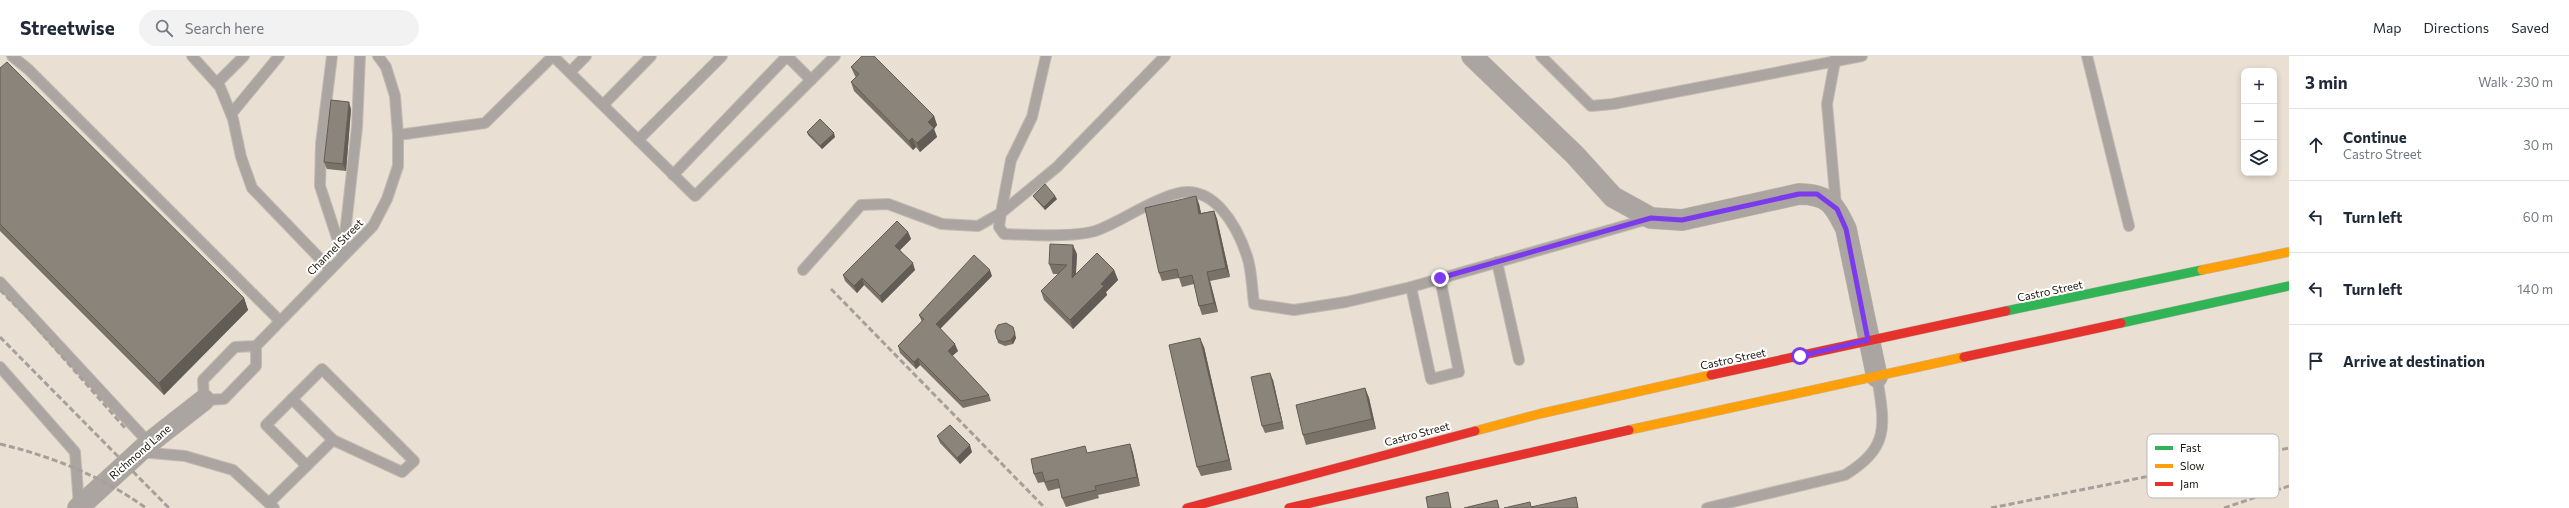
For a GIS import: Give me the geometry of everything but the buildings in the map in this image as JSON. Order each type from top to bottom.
[{"type":"main road","name":"Castro Street","points":[[1187,508],[1539,414],[1868,340],[2289,252]]},
{"type":"main road","points":[[1289,508],[1654,424],[1876,378],[2289,286]]},
{"type":"street","points":[[1472,56],[1575,155],[1613,197],[1651,218],[1682,220],[1799,194],[1817,194],[1837,209],[1846,229],[1876,378]]},
{"type":"street","name":"Richmond Lane","points":[[79,508],[143,447],[214,399]]},
{"type":"lane","points":[[12,56],[28,69],[280,320]]},
{"type":"lane","points":[[192,56],[217,83],[232,114],[241,157],[252,188],[330,269]]},
{"type":"lane","points":[[217,83],[244,56]]},
{"type":"lane","points":[[232,114],[279,56]]},
{"type":"lane","points":[[332,56],[321,144],[320,186],[343,256]]},
{"type":"lane","points":[[343,256],[357,127],[360,56]]},
{"type":"lane","name":"Channel Street","points":[[256,346],[373,226],[388,199],[398,166],[396,96],[386,67],[378,56]]},
{"type":"lane","points":[[398,136],[486,123],[553,56],[695,196],[835,56]]},
{"type":"lane","points":[[570,72],[586,56]]},
{"type":"lane","points":[[603,105],[651,56]]},
{"type":"lane","points":[[638,140],[722,56]]},
{"type":"lane","points":[[673,175],[787,56],[811,80]]},
{"type":"lane","points":[[1046,56],[1032,117],[1011,160],[1000,213],[999,227],[1004,234],[1041,236],[1096,231],[1146,205],[1176,193],[1202,194],[1228,214],[1247,257],[1254,304],[1294,310],[1346,302],[1411,287],[1651,218]]},
{"type":"lane","points":[[803,270],[861,205],[888,204],[942,224],[978,226],[1000,213],[1057,167],[1165,56]]},
{"type":"lane","points":[[1541,56],[1591,106],[1613,104],[1835,59],[1862,56]]},
{"type":"lane","points":[[2087,56],[2129,226]]},
{"type":"lane","points":[[1835,59],[1827,104],[1837,209]]},
{"type":"lane","points":[[1497,262],[1519,360]]},
{"type":"lane","points":[[1411,287],[1431,379],[1459,372],[1440,278]]},
{"type":"lane","points":[[0,282],[143,447],[185,456],[233,470],[271,505],[333,440]]},
{"type":"lane","points":[[256,346],[256,366],[214,399],[203,380],[235,347],[256,346]]},
{"type":"lane","points":[[0,367],[75,452],[79,508]]},
{"type":"lane","points":[[292,399],[333,440],[402,472],[414,461],[322,369],[292,399],[266,425],[307,466]]},
{"type":"lane","points":[[1707,508],[1845,475],[1865,463],[1875,451],[1882,432],[1882,406],[1876,378]]},
{"type":"railway","points":[[831,289],[1045,508]]},
{"type":"railway","points":[[0,290],[30,320],[125,428]]},
{"type":"railway","points":[[0,337],[169,508]]},
{"type":"railway","points":[[0,444],[39,455],[76,469],[112,486],[146,508]]},
{"type":"railway","points":[[2279,450],[2289,448]]},
{"type":"railway","points":[[1991,508],[2147,477]]},
{"type":"railway","points":[[2279,489],[2289,486]]},
{"type":"railway","points":[[2224,508],[2254,498]]},
{"type":"traffic: fast","points":[[2006,311],[2202,270]]},
{"type":"traffic: fast","points":[[2121,323],[2289,286]]},
{"type":"traffic: slow","points":[[2202,270],[2289,252]]},
{"type":"traffic: slow","points":[[1629,430],[1964,357]]},
{"type":"traffic: slow","points":[[1475,431],[1539,414],[1711,375]]},
{"type":"traffic: jam","points":[[1711,375],[2006,311]]},
{"type":"traffic: jam","points":[[1964,357],[2121,323]]},
{"type":"traffic: jam","points":[[1289,508],[1629,430]]},
{"type":"traffic: jam","points":[[1187,508],[1475,431]]},
{"type":"route","points":[[1440,278],[1651,218],[1682,220],[1799,194],[1817,194],[1837,209],[1846,229],[1868,340],[1800,356]]}]
